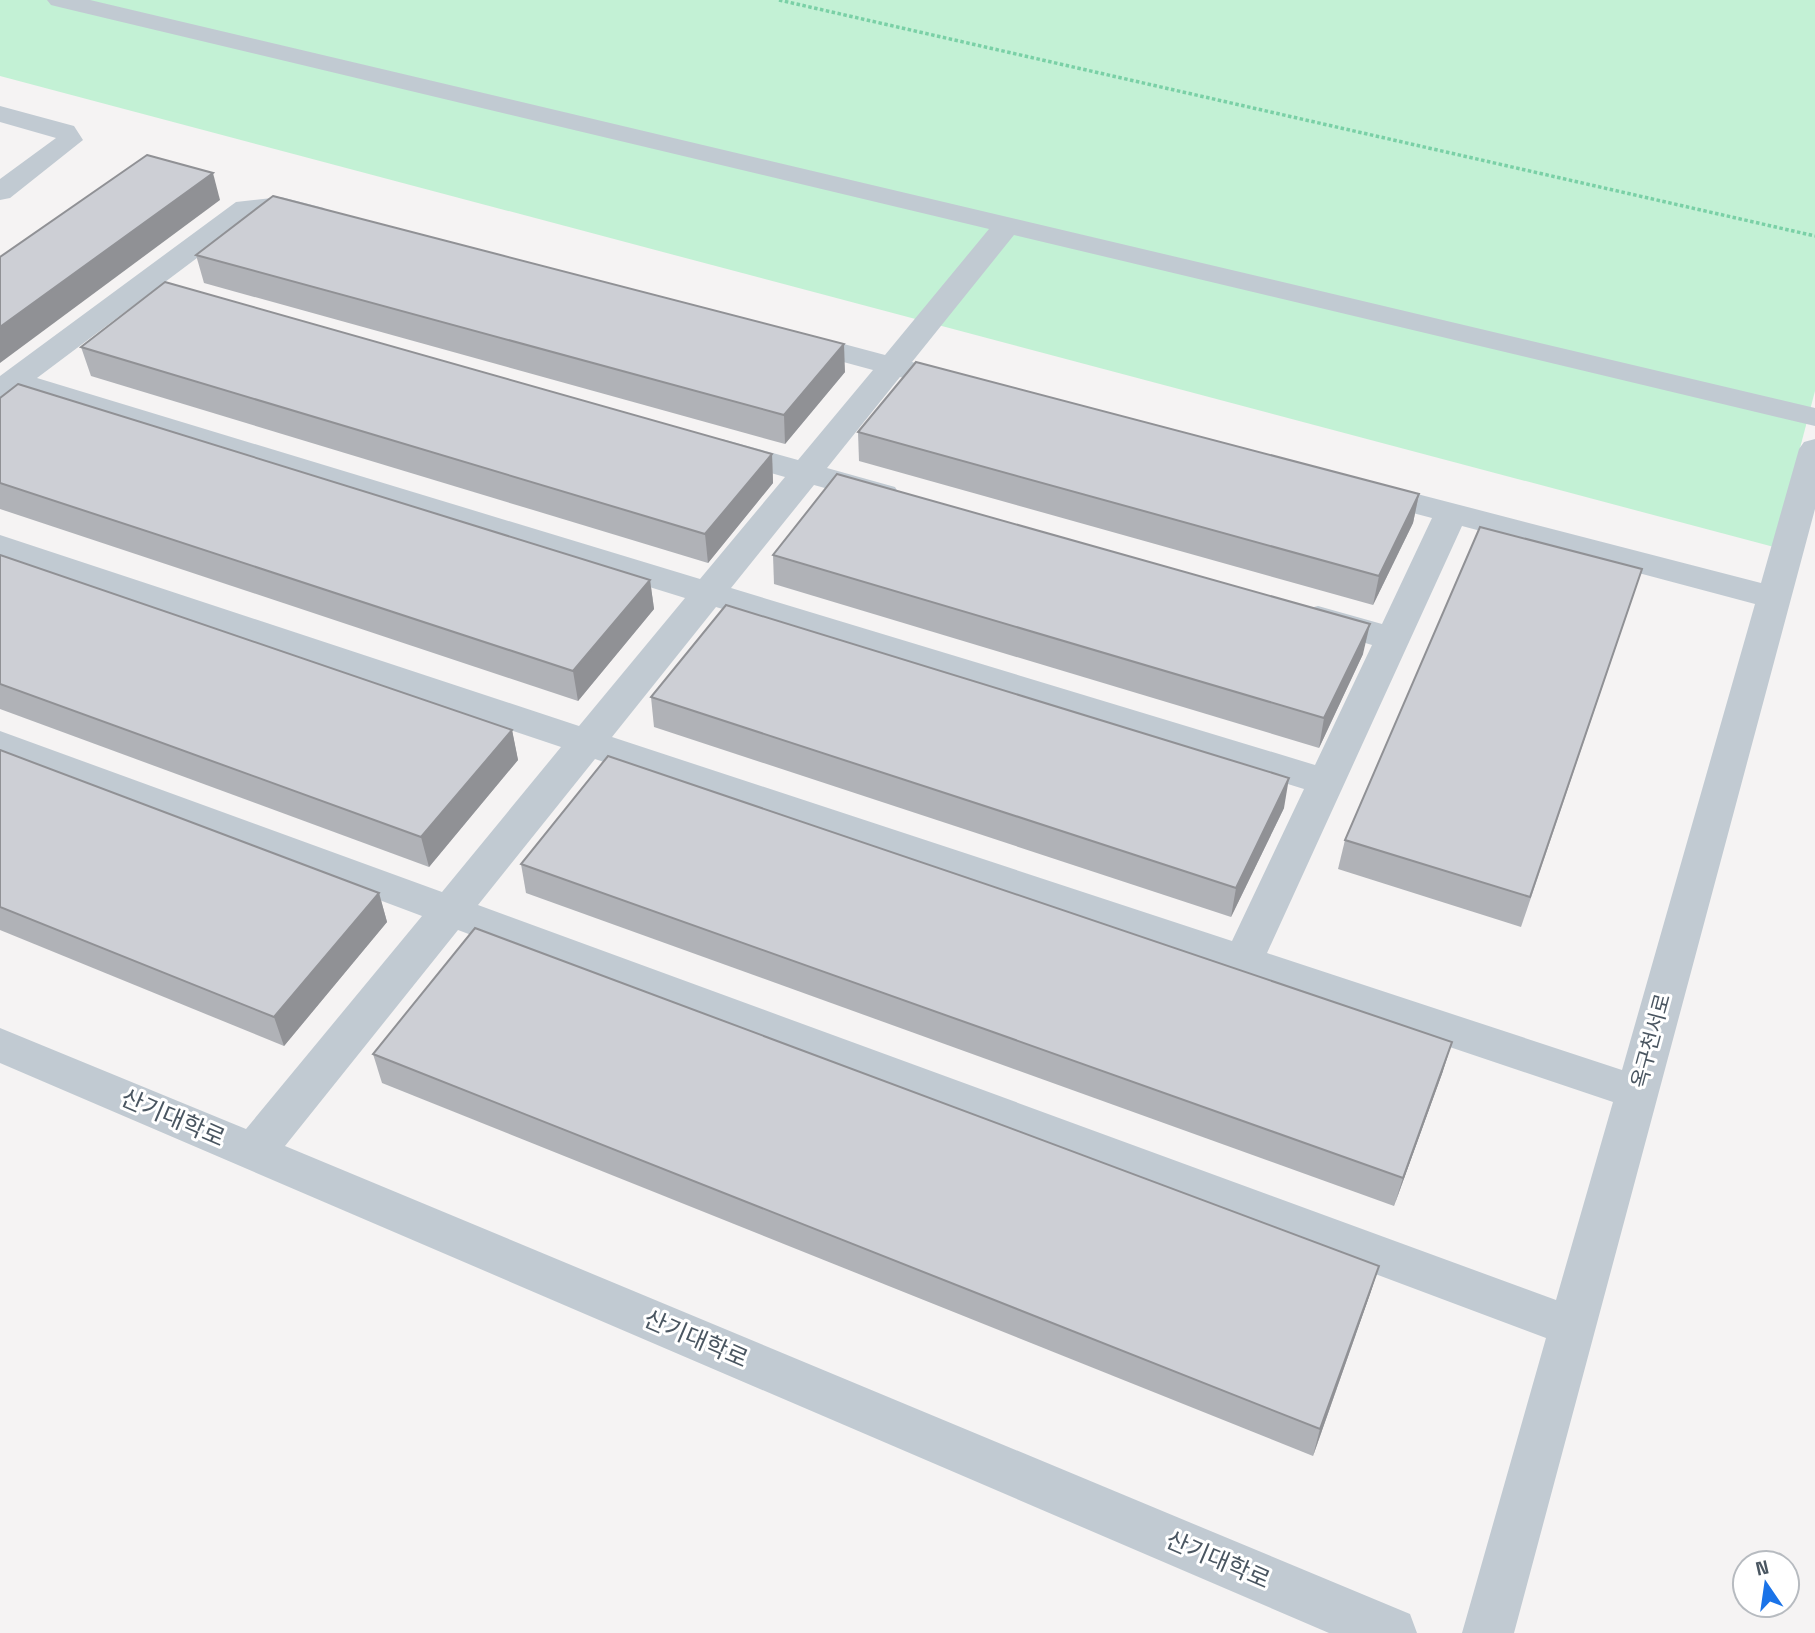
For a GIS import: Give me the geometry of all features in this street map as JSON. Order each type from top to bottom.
[{"type":"street","points":[[60,0],[1815,417]]},
{"type":"street","points":[[0,114],[65,132],[70,141],[0,192]]},
{"type":"street","points":[[7,386],[246,208],[281,205],[348,223]]},
{"type":"street","points":[[254,1152],[1007,225]]},
{"type":"street","points":[[142,285],[182,296]]},
{"type":"street","points":[[771,334],[984,390]]},
{"type":"street","points":[[7,386],[707,592],[1326,782]]},
{"type":"street","points":[[699,442],[912,502]]},
{"type":"street","name":"옥구천서로","points":[[1488,1633],[1815,449]]},
{"type":"street","points":[[1344,485],[1774,598]]},
{"type":"street","points":[[1243,961],[1451,513]]},
{"type":"street","points":[[0,546],[1637,1093]]},
{"type":"street","points":[[1286,608],[1393,639]]},
{"type":"street","points":[[0,744],[1573,1327]]},
{"type":"street","name":"산기대학로","points":[[0,1045],[1391,1633]]},
{"type":"path","points":[[779,0],[1815,236]]},
{"type":"green space","points":[[0,0],[1815,0],[1815,391],[1774,547],[0,76]]},
{"type":"building","points":[[147,155],[213,173],[0,327],[0,257]]},
{"type":"building","points":[[273,196],[844,344],[784,415],[196,255]]},
{"type":"building","points":[[165,282],[772,454],[705,534],[81,347]]},
{"type":"building","points":[[916,362],[1419,494],[1379,576],[858,432]]},
{"type":"building","points":[[18,384],[650,580],[573,671],[0,483],[0,398]]},
{"type":"building","points":[[837,474],[1370,624],[1324,718],[773,555]]},
{"type":"building","points":[[1480,527],[1642,569],[1530,897],[1345,840]]},
{"type":"building","points":[[0,555],[512,730],[421,837],[0,684]]},
{"type":"building","points":[[726,605],[1289,778],[1236,888],[651,697]]},
{"type":"building","points":[[0,750],[379,893],[274,1017],[0,907]]},
{"type":"building","points":[[608,756],[1452,1042],[1403,1178],[521,864]]},
{"type":"building","points":[[475,928],[1379,1266],[1320,1429],[373,1054]]}]
